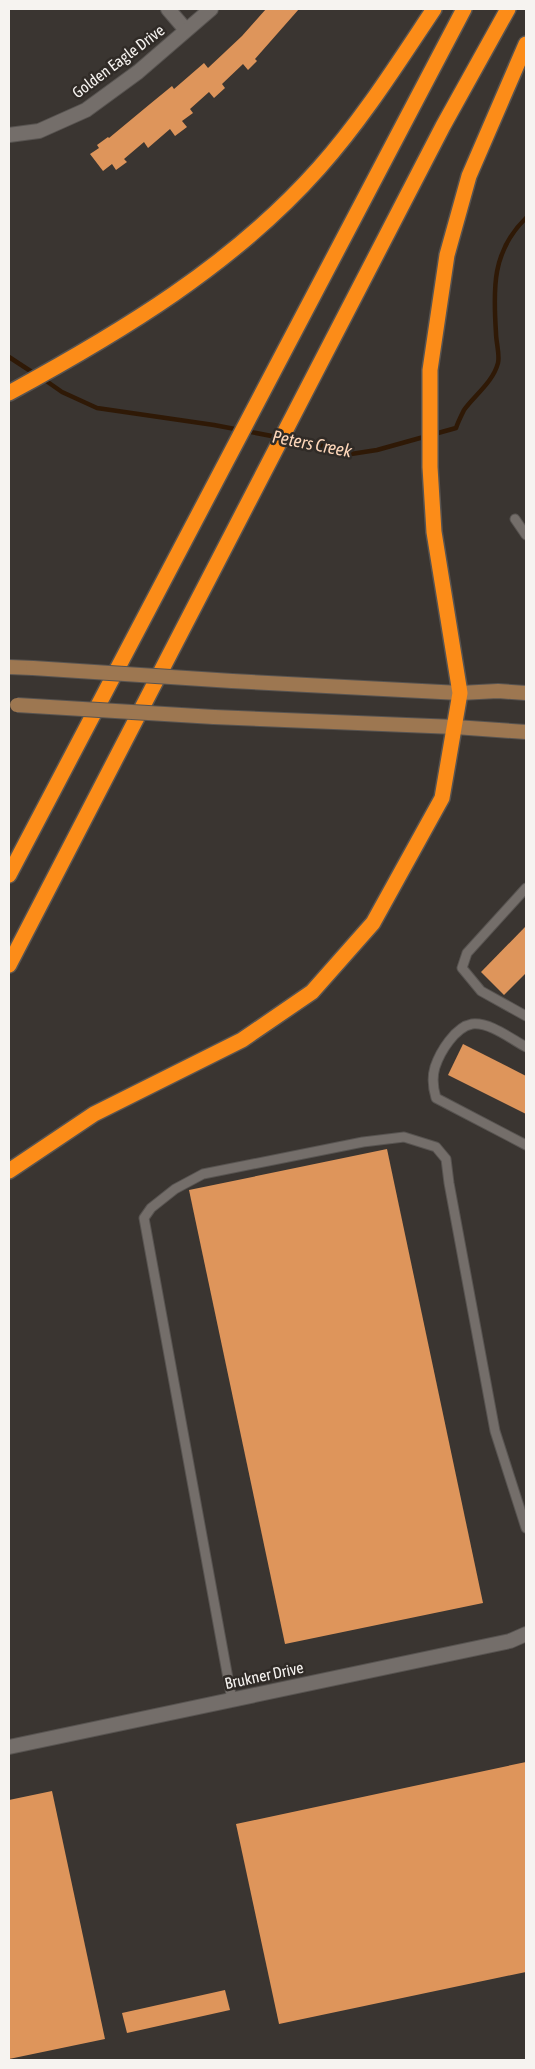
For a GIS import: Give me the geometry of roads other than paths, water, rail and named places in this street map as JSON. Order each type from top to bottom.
[{"type":"highway","points":[[9,393],[77,356],[194,282],[264,225],[320,168],[367,108],[434,9]]},
{"type":"highway","points":[[9,875],[226,458],[258,401],[464,9]]},
{"type":"highway","points":[[9,965],[444,126],[508,9]]},
{"type":"highway","points":[[9,1171],[94,1114],[242,1040],[312,992],[373,923],[442,798],[460,693],[434,532],[430,467],[430,370],[447,255],[469,176],[526,44]]},
{"type":"main road","points":[[9,666],[232,681],[460,693],[498,691],[526,693]]},
{"type":"main road","points":[[13,704],[214,717],[455,727],[526,732]]},
{"type":"street","points":[[168,9],[186,30]]},
{"type":"street","name":"Golden Eagle Drive","points":[[9,136],[40,131],[86,110],[138,72],[211,9]]},
{"type":"street","name":"Brukner Drive","points":[[9,1747],[510,1641],[526,1634]]},
{"type":"lane","points":[[516,519],[526,535]]},
{"type":"lane","points":[[526,888],[468,953],[462,968],[481,991],[523,1015],[526,1006]]},
{"type":"lane","points":[[526,1047],[487,1026],[472,1024],[460,1030],[446,1044],[435,1068],[433,1087],[436,1098],[526,1145]]},
{"type":"lane","points":[[232,1700],[144,1218],[151,1208],[175,1189],[203,1174],[363,1142],[404,1137],[436,1147],[446,1159],[495,1431],[526,1528]]},
{"type":"waterway","name":"Peters Creek","points":[[42,378],[62,392],[97,408],[214,425],[324,446],[351,454],[377,450],[456,428],[464,410],[496,370],[499,356],[496,337],[495,301],[497,271],[507,244],[526,218]]},
{"type":"waterway","name":"Peters Creek","points":[[9,357],[35,374]]}]
